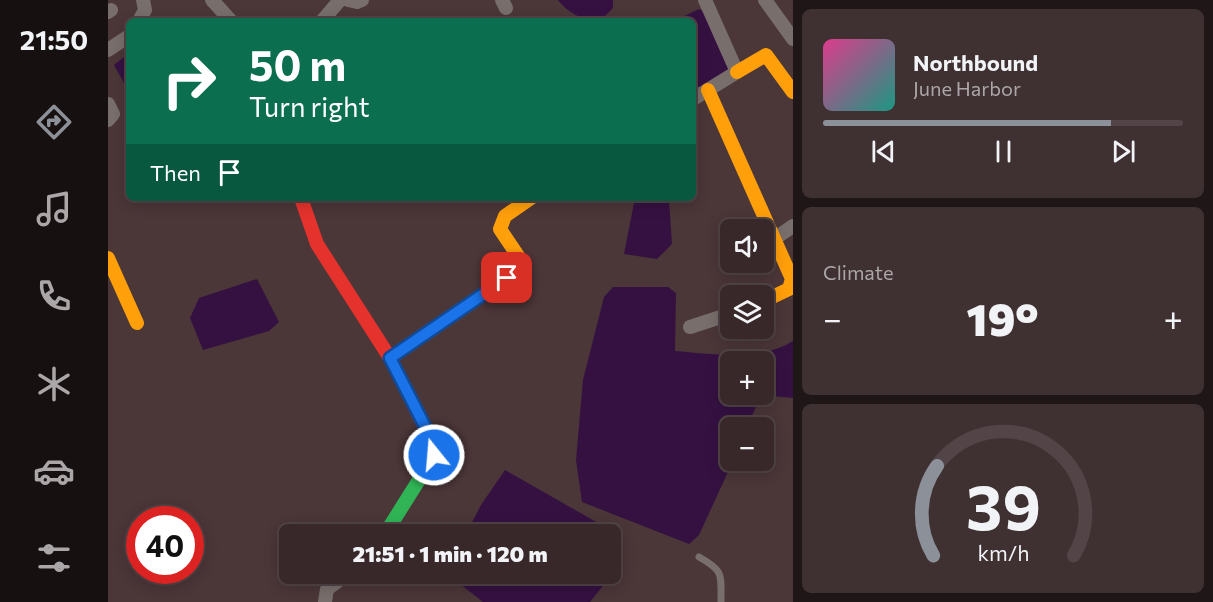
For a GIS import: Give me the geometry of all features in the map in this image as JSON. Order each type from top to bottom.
[{"type":"street","points":[[141,18],[145,10],[143,0]]},
{"type":"street","points":[[212,0],[228,18]]},
{"type":"street","points":[[325,18],[340,0]]},
{"type":"street","points":[[348,0],[357,3],[362,0]]},
{"type":"street","points":[[705,0],[737,72]]},
{"type":"street","points":[[765,0],[793,39]]},
{"type":"street","points":[[108,50],[126,38]]},
{"type":"street","points":[[696,97],[766,55],[793,92]]},
{"type":"street","points":[[708,90],[765,219]]},
{"type":"street","points":[[108,104],[113,114],[108,120]]},
{"type":"street","points":[[302,201],[317,244],[390,358],[435,446],[429,464],[391,524]]},
{"type":"street","points":[[390,358],[507,278],[520,266],[520,258],[500,228],[505,216],[527,201]]},
{"type":"street","points":[[774,297],[782,294],[793,284],[774,239],[793,226]]},
{"type":"street","points":[[108,258],[137,322]]},
{"type":"street","points":[[690,327],[720,317]]},
{"type":"street","points":[[325,602],[327,589],[334,584]]},
{"type":"lane","points":[[699,557],[716,567],[721,574],[721,602]]},
{"type":"shaded area","points":[[558,0],[613,0],[613,8],[603,18],[583,18],[567,9]]},
{"type":"shaded area","points":[[699,9],[707,14],[735,72],[696,92],[696,18],[680,18]]},
{"type":"shaded area","points":[[126,55],[126,87],[114,65]]},
{"type":"shaded area","points":[[634,201],[669,201],[672,244],[657,259],[624,254]]},
{"type":"shaded area","points":[[257,279],[279,322],[269,331],[203,350],[190,318],[199,298]]},
{"type":"shaded area","points":[[613,287],[668,287],[676,293],[675,351],[720,355],[720,405],[757,405],[751,417],[720,417],[720,471],[728,471],[699,535],[689,544],[582,502],[576,460],[583,380],[604,297]]},
{"type":"shaded area","points":[[793,341],[793,398],[774,396],[774,351],[770,351]]},
{"type":"shaded area","points":[[505,470],[600,524],[471,524]]},
{"type":"shaded area","points":[[460,584],[604,584],[590,602],[483,602]]},
{"type":"traffic: fast","points":[[391,524],[429,464],[435,446],[429,435]]},
{"type":"traffic: slow","points":[[737,72],[766,55],[793,92]]},
{"type":"traffic: slow","points":[[708,90],[792,279],[789,289],[774,296]]},
{"type":"traffic: slow","points":[[390,358],[507,278],[520,266],[520,259],[500,229],[505,216],[527,201]]},
{"type":"traffic: slow","points":[[108,258],[137,323]]},
{"type":"traffic: jam","points":[[302,201],[317,244],[390,358],[429,435]]},
{"type":"route","points":[[434,455],[435,446],[390,358],[507,278]]}]
